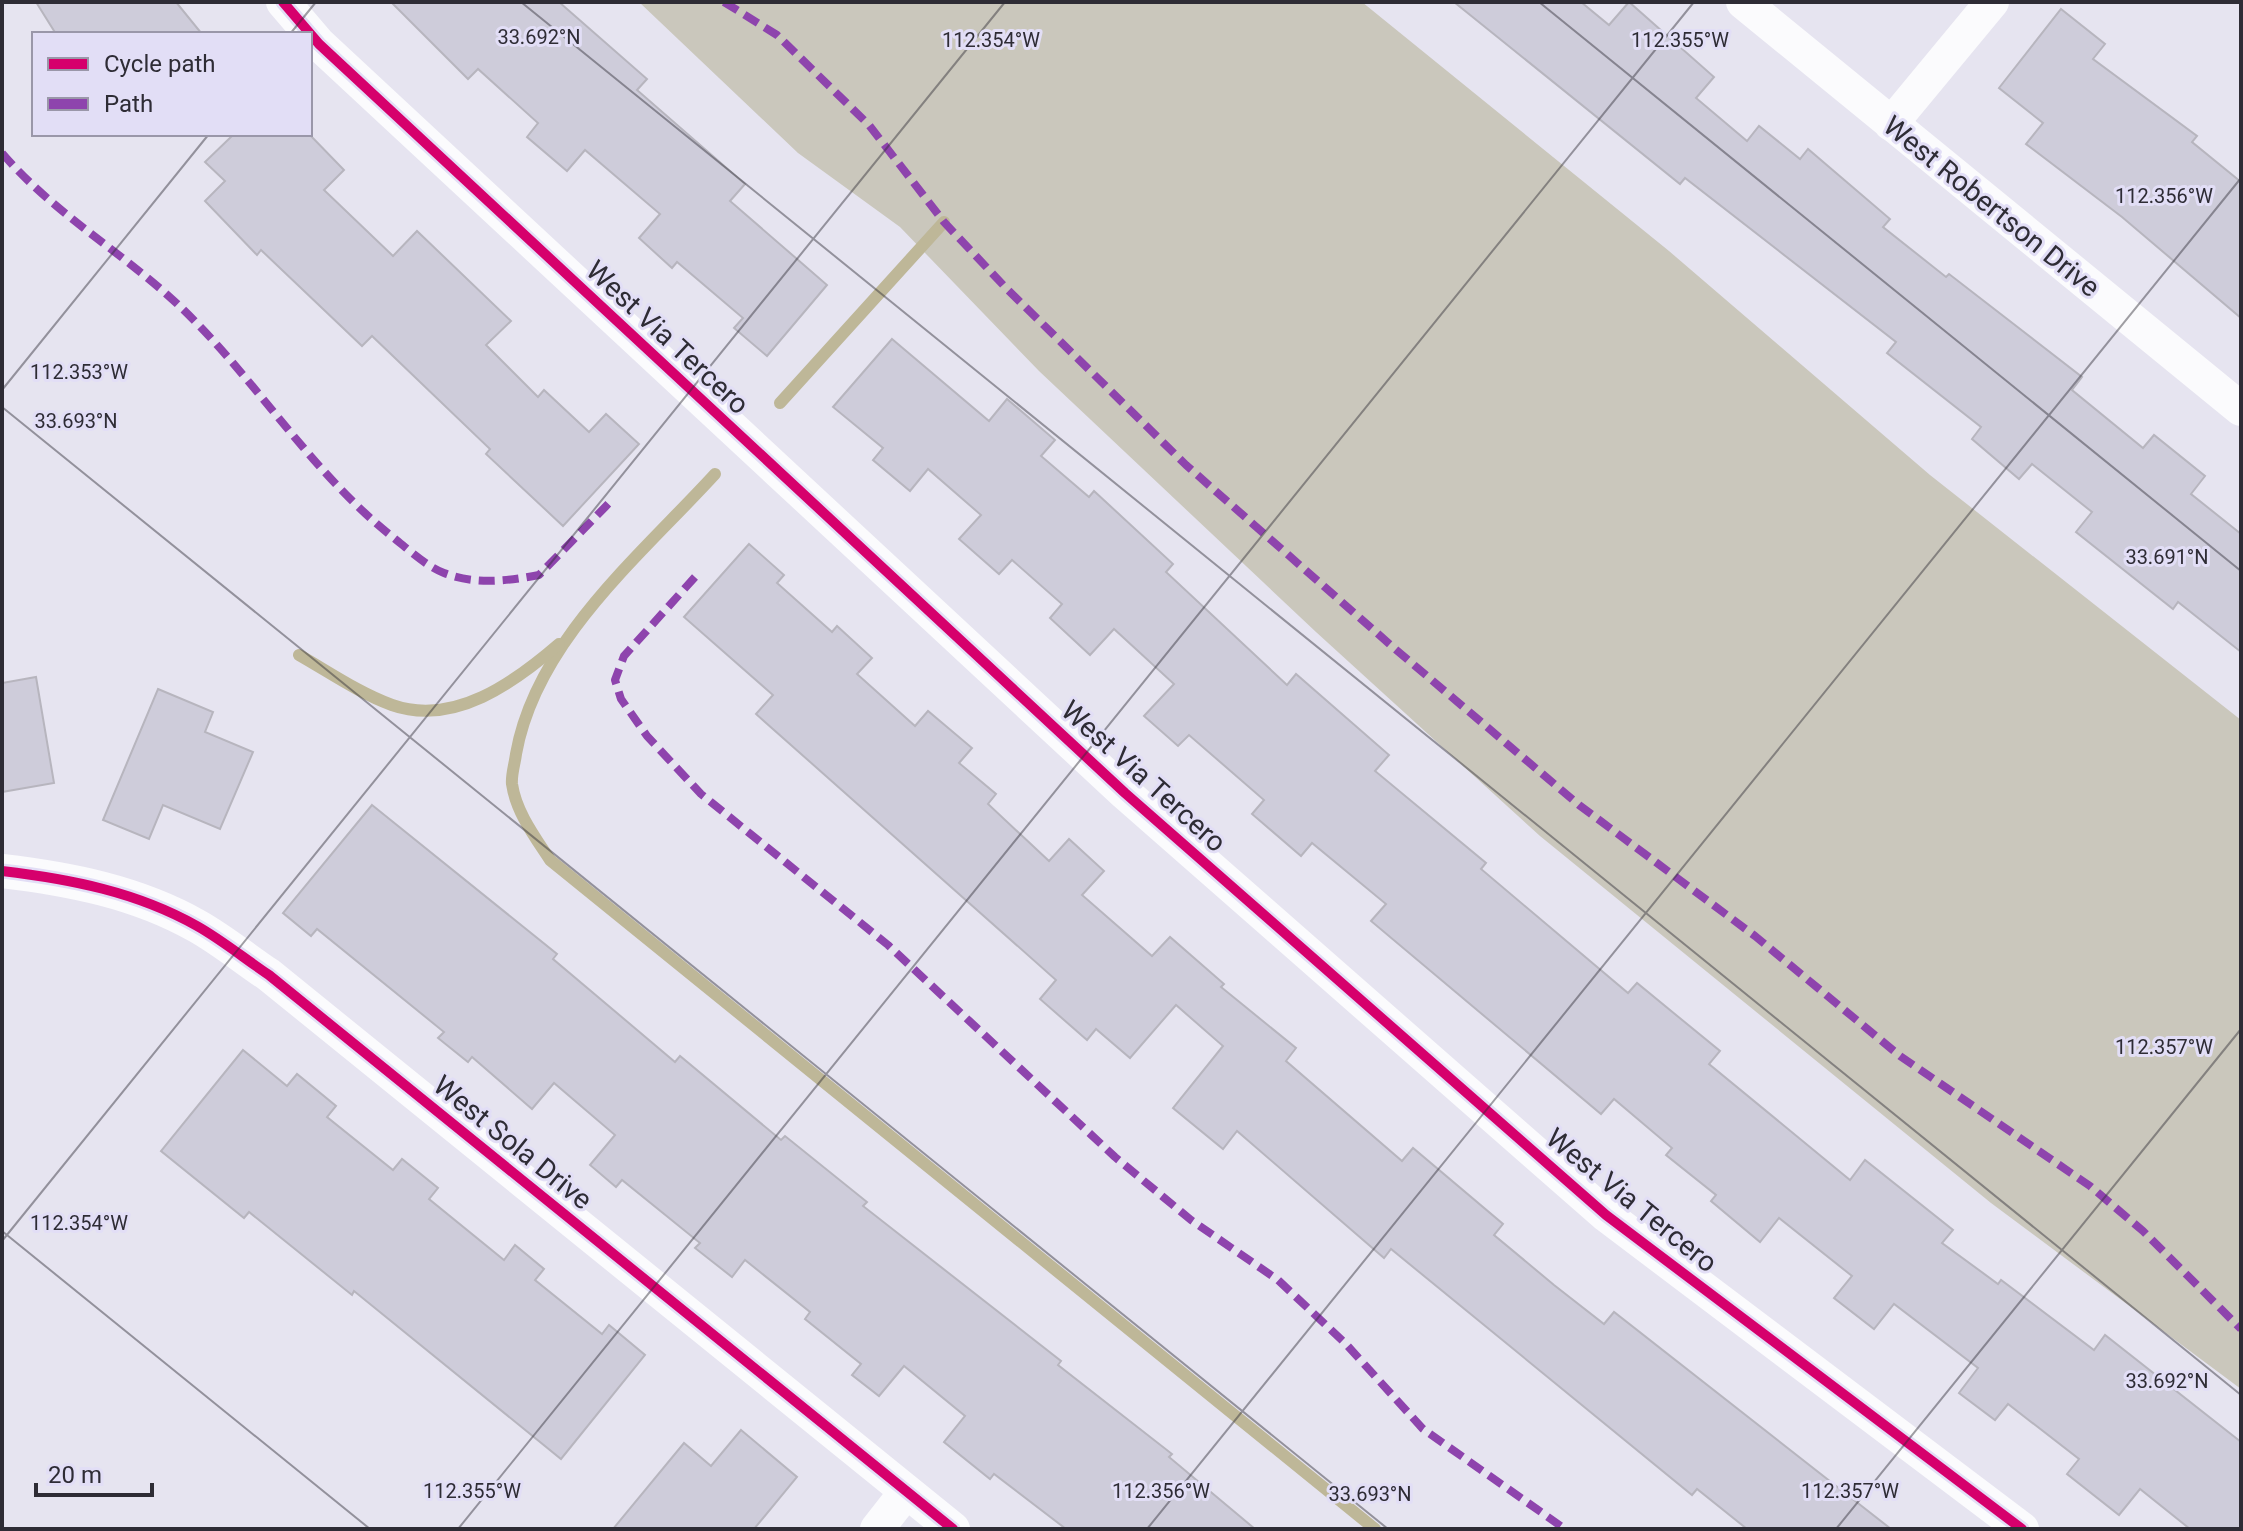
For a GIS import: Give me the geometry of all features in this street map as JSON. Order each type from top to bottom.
[{"type":"street","name":"West Via Tercero","points":[[283,2],[309,32]]},
{"type":"street","name":"West Robertson Drive","points":[[1743,2],[2241,409]]},
{"type":"street","points":[[1891,124],[1992,2]]},
{"type":"street","name":"West Via Tercero","points":[[312,36],[1125,793],[1606,1215],[2022,1529]]},
{"type":"street","name":"West Sola Drive","points":[[2,871],[84,883],[135,898],[198,926],[257,967],[953,1529]]},
{"type":"street","points":[[877,1529],[906,1492]]},
{"type":"shaded area","points":[[639,2],[1362,2],[1669,251],[1930,475],[2241,720],[2241,1389],[1991,1203],[1540,836],[1316,632],[1039,371],[900,227],[798,153]]},
{"type":"building","points":[[36,2],[176,2],[200,32],[55,32]]},
{"type":"building","points":[[391,2],[559,2],[647,79],[637,90],[745,184],[730,201],[827,285],[767,356],[734,328],[743,318],[677,262],[672,268],[639,238],[660,214],[585,150],[567,171],[527,137],[538,123],[478,69],[468,79]]},
{"type":"building","points":[[1454,2],[1581,2],[1609,25],[1629,2],[1714,77],[1696,98],[1747,141],[1759,126],[1800,159],[1808,149],[1890,219],[1883,227],[2082,377],[2072,390],[2143,448],[2154,435],[2205,476],[2191,494],[2241,534],[2241,652],[2178,602],[2173,609],[2076,532],[2092,512],[2032,464],[2019,479],[1972,439],[1981,427],[1887,353],[1896,342],[1685,178],[1680,184]]},
{"type":"building","points":[[2061,9],[2105,44],[2093,59],[2197,136],[2192,142],[2241,182],[2241,318],[2122,217],[2026,144],[2043,123],[1999,88]]},
{"type":"building","points":[[232,136],[311,136],[344,170],[324,190],[393,256],[417,231],[511,321],[486,345],[538,397],[544,390],[589,432],[606,414],[639,444],[563,526],[486,454],[490,449],[372,336],[362,346],[261,250],[257,255],[205,201],[225,181],[205,162]]},
{"type":"building","points":[[892,339],[989,421],[1007,399],[1055,440],[1041,456],[1089,497],[1094,491],[1173,564],[1166,572],[1287,685],[1296,674],[1389,755],[1375,771],[1486,863],[1481,869],[1628,993],[1637,983],[1720,1051],[1709,1064],[1850,1180],[1865,1160],[1953,1230],[1942,1243],[1998,1284],[2001,1280],[2094,1350],[2105,1335],[2241,1442],[2241,1529],[2190,1529],[2140,1489],[2119,1515],[2067,1474],[2079,1459],[2008,1404],[1995,1420],[1959,1393],[1978,1368],[1894,1304],[1874,1329],[1834,1298],[1852,1276],[1779,1218],[1760,1242],[1711,1201],[1716,1195],[1666,1155],[1672,1148],[1614,1099],[1601,1114],[1371,921],[1386,904],[1312,843],[1301,856],[1252,814],[1264,800],[1189,735],[1178,746],[1144,716],[1174,684],[1114,629],[1090,655],[1050,618],[1062,604],[1012,560],[999,574],[959,539],[981,515],[928,469],[910,491],[873,460],[883,448],[833,407]]},
{"type":"building","points":[[749,544],[784,575],[777,583],[832,632],[837,626],[872,658],[857,674],[915,726],[928,711],[972,748],[959,763],[996,794],[988,804],[1049,861],[1069,839],[1104,871],[1082,895],[1152,956],[1170,937],[1224,984],[1221,987],[1296,1048],[1286,1061],[1402,1161],[1413,1148],[1503,1224],[1494,1235],[1554,1285],[1604,1324],[1614,1312],[1891,1529],[1747,1529],[1697,1489],[1692,1495],[1391,1249],[1384,1258],[1237,1131],[1223,1149],[1173,1108],[1223,1046],[1176,1005],[1130,1058],[1096,1029],[1087,1040],[1040,999],[1056,980],[756,714],[773,695],[684,617]]},
{"type":"building","points":[[36,677],[54,783],[2,792],[2,683]]},
{"type":"building","points":[[158,689],[213,712],[205,732],[253,752],[220,829],[163,805],[149,839],[103,820]]},
{"type":"building","points":[[372,805],[557,954],[553,959],[675,1062],[680,1056],[781,1140],[785,1136],[867,1202],[863,1206],[1061,1361],[1058,1365],[1172,1454],[1169,1457],[1255,1529],[1066,1529],[994,1474],[990,1479],[944,1442],[965,1416],[904,1366],[879,1396],[852,1375],[861,1364],[805,1319],[810,1312],[745,1260],[732,1277],[695,1248],[700,1243],[622,1180],[616,1187],[590,1165],[615,1135],[554,1083],[532,1109],[472,1057],[468,1062],[438,1038],[444,1032],[317,929],[311,936],[283,913]]},
{"type":"building","points":[[243,1050],[287,1086],[297,1074],[336,1106],[327,1117],[393,1170],[402,1159],[438,1188],[429,1199],[504,1260],[515,1245],[544,1269],[535,1280],[602,1334],[609,1325],[645,1355],[561,1459],[354,1291],[352,1295],[249,1212],[244,1218],[161,1151]]},
{"type":"building","points":[[741,1430],[797,1477],[754,1529],[613,1529],[684,1443],[711,1466]]},
{"type":"waterway","points":[[780,403],[944,222]]},
{"type":"waterway","points":[[715,474],[595,602],[545,674],[527,713],[512,777],[514,794],[532,833],[550,860],[1375,1529]]},
{"type":"waterway","points":[[299,655],[392,705],[415,710],[438,710],[482,697],[503,686],[559,644]]},
{"type":"marked path","points":[[724,2],[777,35],[869,125],[944,222],[1006,288],[1186,465],[1394,648],[1579,805],[1755,936],[1900,1056],[2090,1186],[2143,1231],[2241,1329]]},
{"type":"marked path","points":[[2,153],[39,191],[143,274],[194,320],[332,480],[362,510],[431,566],[456,577],[479,580],[539,575],[613,499]]},
{"type":"marked path","points":[[695,577],[624,656],[615,680],[621,699],[647,736],[701,794],[888,945],[1115,1157],[1191,1220],[1278,1280],[1345,1343],[1423,1429],[1565,1529]]},
{"type":"cycle path","points":[[283,2],[309,32]]},
{"type":"cycle path","points":[[312,36],[1125,793],[1606,1215],[2022,1529]]},
{"type":"cycle path","points":[[2,871],[53,878],[127,896],[174,914],[224,943],[269,975],[953,1529]]}]
